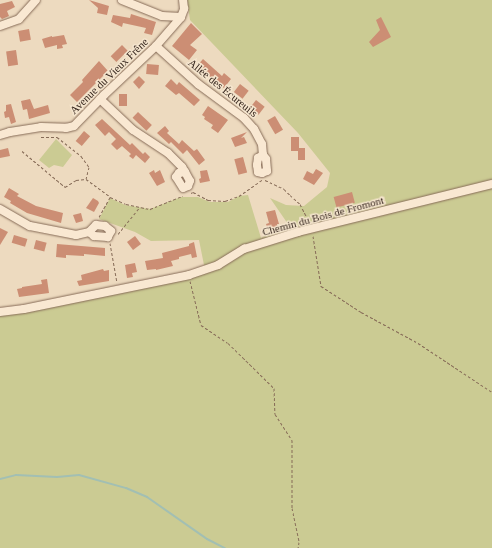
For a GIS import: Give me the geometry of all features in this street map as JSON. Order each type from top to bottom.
[{"type":"street","points":[[0,26],[19,19],[36,0]]},
{"type":"street","points":[[122,0],[162,16],[181,17],[184,8],[183,0]]},
{"type":"street","name":"Avenue du Vieux Frêne","points":[[0,135],[41,127],[66,128],[74,126],[156,46],[181,17]]},
{"type":"street","name":"Allée des Écureuils","points":[[156,46],[198,84],[244,118],[254,129],[262,144],[263,155]]},
{"type":"street","points":[[100,99],[133,130],[168,154],[185,172]]},
{"type":"street","name":"Chemin du Bois de Fromont","points":[[0,312],[24,309],[189,275],[218,265],[244,249],[312,229],[492,184]]},
{"type":"street","points":[[0,209],[30,226],[76,235],[90,232],[96,225],[105,226],[111,231],[109,235],[94,236],[90,232]]},
{"type":"path","points":[[41,137],[57,137],[81,156],[88,167],[86,180]]},
{"type":"path","points":[[22,151],[65,186],[76,180],[86,180],[110,197],[126,204],[150,209],[173,198],[194,192],[208,200],[224,201],[239,196],[255,183],[264,179],[284,189],[300,204],[312,229],[321,286],[361,312],[418,343],[492,392]]},
{"type":"path","points":[[96,225],[110,197]]},
{"type":"path","points":[[119,290],[109,235],[117,234],[141,207]]},
{"type":"path","points":[[189,275],[201,325],[228,343],[274,388],[275,414],[292,440],[292,508],[299,542],[298,548]]},
{"type":"green space","points":[[187,0],[492,0],[492,548],[0,548],[0,315],[205,270],[199,240],[151,241],[135,232],[99,219],[110,198],[125,205],[150,209],[181,197],[198,197],[210,202],[228,202],[239,196],[248,195],[261,238],[288,224],[270,198],[286,205],[304,206],[327,187],[330,173],[298,133],[190,20]]},
{"type":"green space","points":[[56,139],[72,155],[63,167],[54,165],[49,168],[39,160]]},
{"type":"building","points":[[89,0],[109,6],[107,15],[97,13],[98,8]]},
{"type":"building","points":[[12,1],[15,7],[7,11],[9,16],[2,19],[0,17],[0,4]]},
{"type":"building","points":[[131,14],[156,22],[152,35],[144,33],[146,28],[123,23],[122,27],[111,22],[113,15],[130,18]]},
{"type":"building","points":[[381,17],[391,37],[373,47],[369,42],[380,30],[376,20]]},
{"type":"building","points":[[191,23],[202,34],[190,45],[197,50],[189,60],[172,46]]},
{"type":"building","points":[[29,29],[31,40],[20,42],[18,31]]},
{"type":"building","points":[[64,35],[67,44],[62,45],[63,48],[57,49],[57,45],[45,48],[42,39]]},
{"type":"building","points":[[122,45],[128,51],[116,62],[111,56]]},
{"type":"building","points":[[16,50],[18,65],[8,66],[6,51]]},
{"type":"building","points":[[203,59],[222,76],[224,73],[231,79],[224,88],[197,66]]},
{"type":"building","points":[[99,61],[108,71],[77,102],[70,95],[83,82],[82,80]]},
{"type":"building","points":[[147,64],[159,65],[158,75],[146,74]]},
{"type":"building","points":[[139,76],[145,82],[139,89],[133,82]]},
{"type":"building","points":[[171,79],[177,85],[179,82],[200,100],[194,106],[179,93],[176,95],[165,86]]},
{"type":"building","points":[[240,84],[249,91],[243,99],[234,92]]},
{"type":"building","points":[[119,94],[127,94],[127,106],[119,106]]},
{"type":"building","points":[[30,99],[34,109],[48,105],[50,113],[29,119],[27,109],[23,110],[21,101]]},
{"type":"building","points":[[256,100],[265,107],[259,115],[250,108]]},
{"type":"building","points":[[11,104],[16,122],[11,124],[9,117],[5,118],[4,112],[6,111],[6,105]]},
{"type":"building","points":[[208,106],[228,120],[218,133],[211,128],[213,125],[204,119],[205,117],[202,115]]},
{"type":"building","points":[[138,112],[152,125],[146,131],[133,118]]},
{"type":"building","points":[[275,116],[283,130],[275,134],[267,120]]},
{"type":"building","points":[[102,119],[130,145],[132,143],[143,154],[145,152],[150,157],[145,163],[136,155],[133,159],[129,156],[131,154],[122,146],[117,150],[111,144],[116,139],[109,132],[105,136],[95,125]]},
{"type":"building","points":[[165,126],[169,131],[167,133],[179,144],[182,140],[194,151],[197,149],[205,160],[199,165],[187,150],[183,154],[171,142],[169,144],[157,133]]},
{"type":"building","points":[[84,131],[90,136],[82,146],[76,141]]},
{"type":"building","points":[[247,132],[241,138],[244,137],[247,143],[235,147],[231,138]]},
{"type":"building","points":[[291,137],[299,137],[299,148],[305,148],[305,160],[298,160],[298,151],[291,151]]},
{"type":"building","points":[[8,148],[10,156],[0,158],[0,150]]},
{"type":"building","points":[[243,157],[247,172],[238,175],[234,159]]},
{"type":"building","points":[[316,169],[323,173],[314,185],[303,179],[307,171],[313,174]]},
{"type":"building","points":[[154,170],[155,173],[160,170],[165,182],[157,186],[149,173]]},
{"type":"building","points":[[207,170],[210,181],[200,183],[200,171]]},
{"type":"building","points":[[9,188],[19,194],[17,196],[36,206],[63,213],[61,223],[27,213],[10,203],[11,201],[4,197]]},
{"type":"building","points":[[352,192],[355,203],[336,208],[334,197]]},
{"type":"building","points":[[93,198],[99,203],[94,212],[86,208]]},
{"type":"building","points":[[275,210],[279,224],[277,224],[278,228],[268,230],[266,224],[269,223],[266,212]]},
{"type":"building","points":[[81,213],[83,221],[76,223],[73,215]]},
{"type":"building","points":[[0,228],[8,232],[0,245]]},
{"type":"building","points":[[14,235],[27,239],[25,247],[12,243]]},
{"type":"building","points":[[135,236],[141,244],[133,250],[127,242]]},
{"type":"building","points":[[36,240],[47,243],[44,252],[34,249]]},
{"type":"building","points":[[194,242],[197,257],[192,258],[191,254],[179,257],[179,259],[171,261],[173,266],[156,270],[147,270],[145,261],[163,258],[162,253],[189,246],[189,244]]},
{"type":"building","points":[[57,244],[105,248],[105,256],[84,254],[84,256],[66,255],[66,258],[56,257]]},
{"type":"building","points":[[135,263],[137,272],[132,273],[133,277],[127,278],[125,265]]},
{"type":"building","points":[[103,269],[104,271],[109,270],[109,281],[79,286],[77,281],[82,280],[81,275]]},
{"type":"building","points":[[47,279],[49,293],[19,297],[17,289],[42,284],[41,280]]},
{"type":"waterway","points":[[0,479],[16,475],[57,477],[79,475],[126,488],[147,497],[207,539],[225,548]]}]
